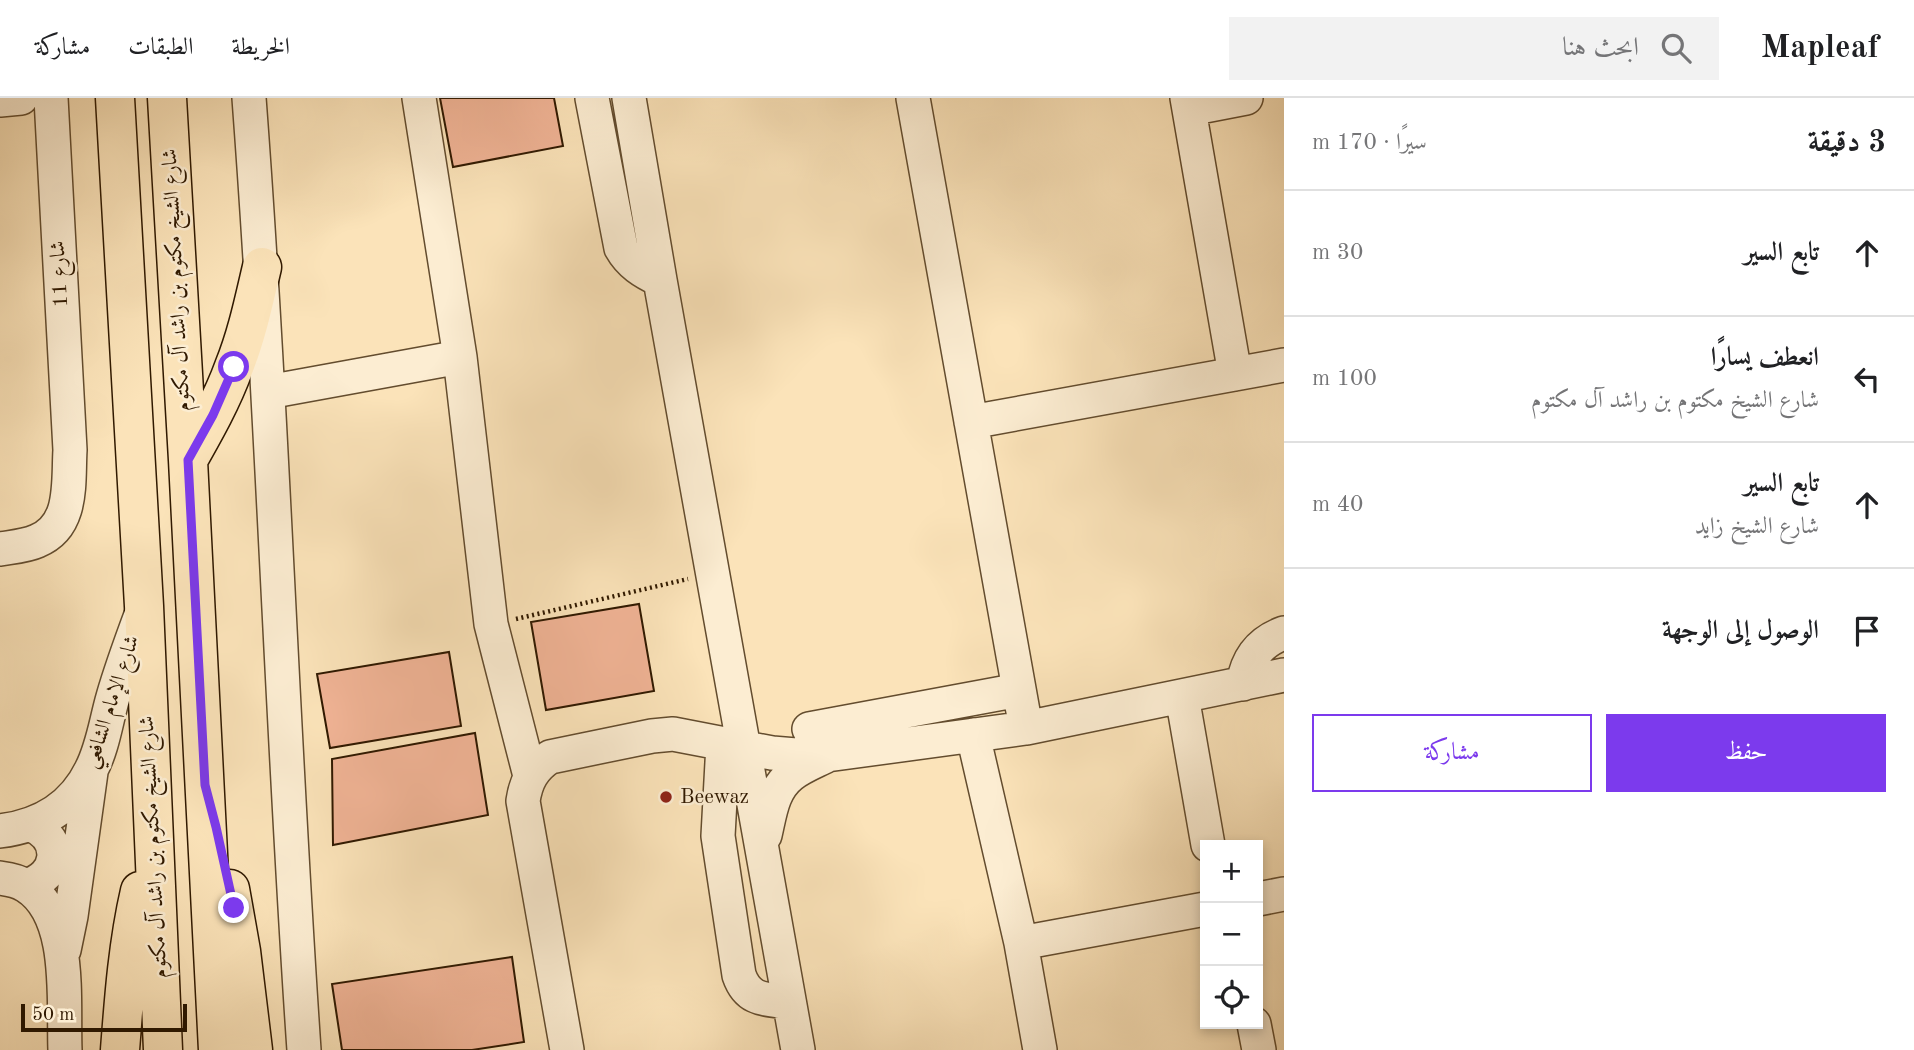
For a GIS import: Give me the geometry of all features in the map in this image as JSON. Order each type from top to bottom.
[{"type":"main road","name":"شارع الشيخ مكتوم بن راشد آل مكتوم","points":[[115,98],[144,606],[163,1050]]},
{"type":"main road","name":"شارع الشيخ مكتوم بن راشد آل مكتوم","points":[[167,98],[218,1050]]},
{"type":"main road","points":[[188,460],[213,415],[234,367],[251,318],[262,267]]},
{"type":"main road","points":[[205,785],[234,908],[253,1050]]},
{"type":"main road","points":[[120,1050],[130,949],[153,838]]},
{"type":"street","points":[[0,100],[21,98]]},
{"type":"street","name":"شارع 11","points":[[0,549],[38,541],[54,530],[61,521],[67,502],[70,450],[51,98]]},
{"type":"street","points":[[249,98],[262,267],[304,1050]]},
{"type":"street","points":[[419,98],[460,357],[491,624],[530,776]]},
{"type":"street","points":[[592,98],[621,248],[634,265],[660,280]]},
{"type":"street","points":[[629,98],[713,573],[734,746],[762,848],[798,1050]]},
{"type":"street","points":[[913,98],[1026,728]]},
{"type":"street","points":[[1235,374],[1188,104],[1246,98]]},
{"type":"street","points":[[268,391],[460,357]]},
{"type":"street","points":[[971,422],[1284,365]]},
{"type":"street","name":"شارع 11","points":[[0,558],[41,556],[51,552],[68,538],[74,528],[79,507],[70,450]]},
{"type":"street","name":"شارع الإمام الشافعي","points":[[16,828],[50,815],[81,787],[92,770],[112,699],[144,606]]},
{"type":"street","points":[[1243,684],[1245,669],[1257,649],[1266,641],[1284,633]]},
{"type":"street","points":[[872,732],[973,735],[1026,728],[1284,675]]},
{"type":"street","points":[[567,1050],[524,814],[525,788],[530,776],[542,762],[550,757],[673,734],[791,755],[818,742],[872,732],[1019,690]]},
{"type":"street","points":[[1182,696],[1207,840]]},
{"type":"street","points":[[973,735],[1021,943],[1040,1050]]},
{"type":"street","points":[[762,848],[770,809],[779,787],[818,742]]},
{"type":"street","points":[[734,746],[718,836],[739,975],[748,992],[757,997],[789,1002]]},
{"type":"street","points":[[62,959],[71,916],[92,770]]},
{"type":"street","points":[[13,882],[36,883],[51,868],[54,857],[49,837],[41,829],[16,828]]},
{"type":"street","points":[[13,882],[41,900],[52,917],[62,959],[65,1050]]},
{"type":"street","points":[[1263,898],[1284,894]]},
{"type":"street","points":[[1021,943],[1200,910]]},
{"type":"street","points":[[1255,1029],[1259,1050]]},
{"type":"path","points":[[491,624],[713,573]]},
{"type":"building","points":[[440,98],[554,98],[563,146],[453,167]]},
{"type":"building","points":[[639,604],[654,691],[546,710],[531,622]]},
{"type":"building","points":[[449,652],[461,726],[330,748],[317,674]]},
{"type":"building","points":[[475,733],[488,815],[333,845],[332,759]]},
{"type":"building","points":[[512,957],[524,1042],[472,1050],[342,1050],[332,984]]},
{"type":"place","name":"Beewaz","points":[[666,797]]},
{"type":"route","points":[[234,367],[213,415],[188,460],[205,785],[234,908]]}]
